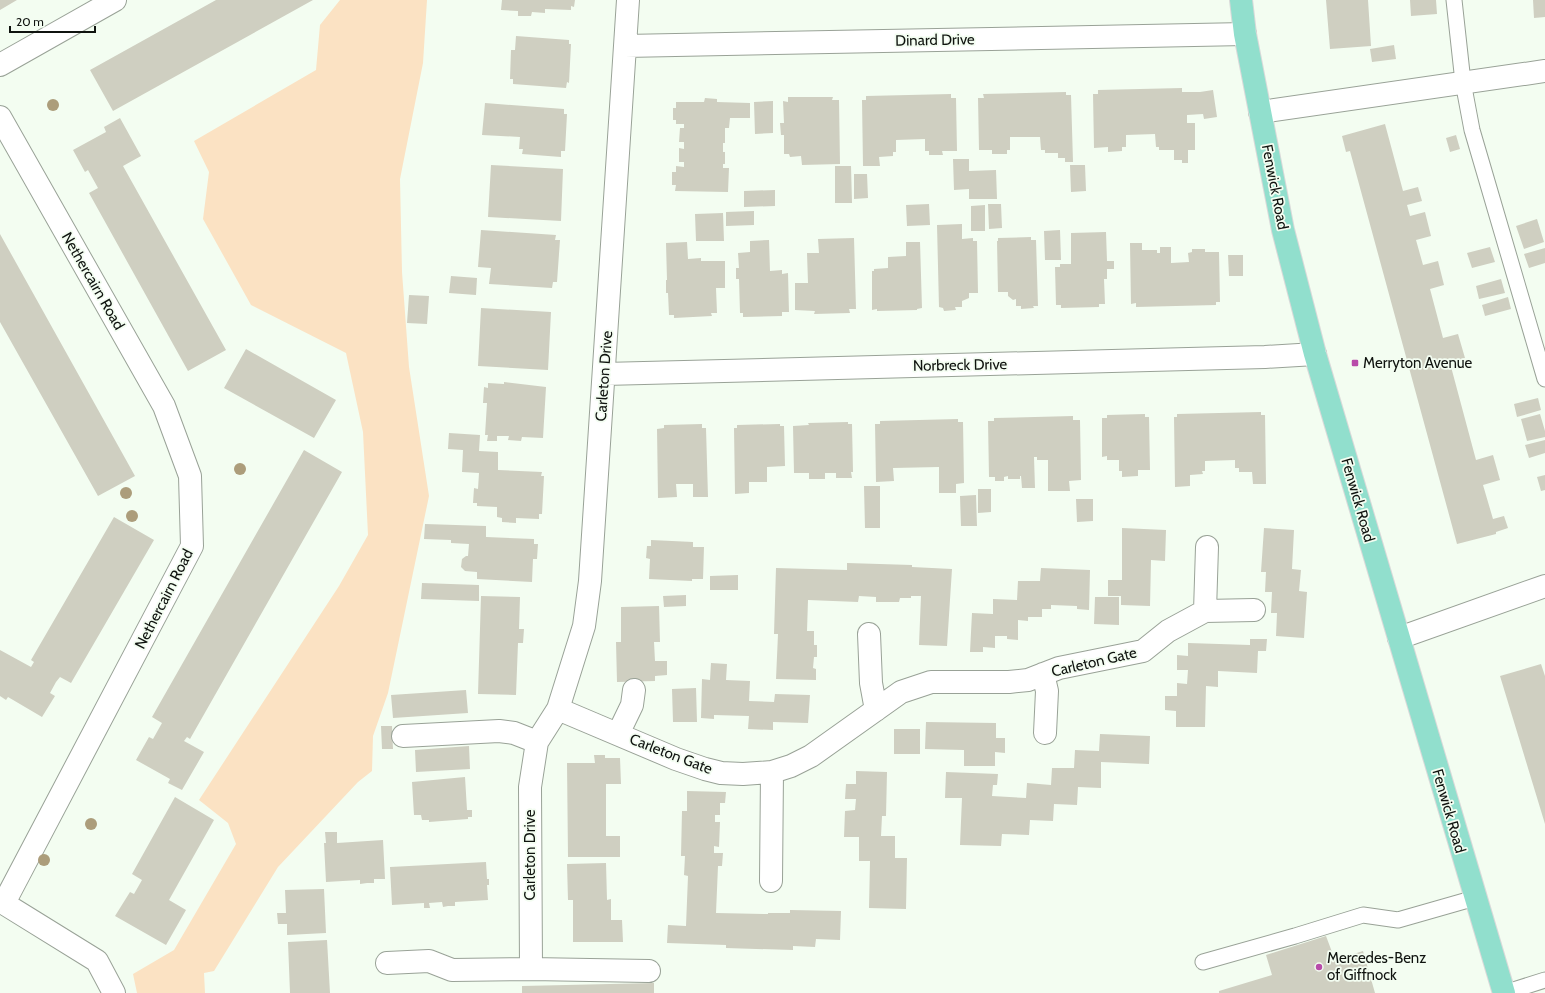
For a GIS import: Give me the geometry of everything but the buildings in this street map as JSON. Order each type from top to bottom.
[{"type":"main road","name":"Fenwick Road","points":[[1241,0],[1245,34],[1284,230],[1315,354],[1504,993]]},
{"type":"street","points":[[0,65],[115,0]]},
{"type":"street","name":"Carleton Drive","points":[[531,969],[530,787],[538,742],[558,709],[584,626],[590,581],[628,0]]},
{"type":"street","name":"Dinard Drive","points":[[625,46],[1245,34]]},
{"type":"street","points":[[1260,112],[1545,71]]},
{"type":"street","name":"Nethercairn Road","points":[[0,117],[164,406],[190,476],[192,546],[2,902]]},
{"type":"street","name":"Norbreck Drive","points":[[604,374],[1265,357],[1315,354]]},
{"type":"street","points":[[1205,611],[1207,547]]},
{"type":"street","points":[[1399,638],[1545,586]]},
{"type":"street","name":"Carleton Gate","points":[[558,709],[705,770],[743,774],[772,772],[790,766],[811,756],[901,692],[931,682],[1009,682],[1028,680],[1059,668],[1143,651],[1168,631],[1205,611],[1254,610]]},
{"type":"street","points":[[869,634],[871,683],[876,710]]},
{"type":"street","name":"Carleton Gate","points":[[1044,674],[1047,691],[1044,733]]},
{"type":"street","name":"Carleton Gate","points":[[618,734],[632,705],[634,690]]},
{"type":"street","points":[[402,736],[499,731],[538,742]]},
{"type":"street","points":[[771,881],[772,772]]},
{"type":"street","points":[[2,902],[97,961],[114,993]]},
{"type":"street","points":[[387,963],[429,961],[452,970],[531,969],[649,971]]},
{"type":"lane","points":[[1454,0],[1463,82],[1472,130],[1545,379]]},
{"type":"lane","points":[[1203,962],[1363,915],[1398,920],[1475,898]]},
{"type":"lane","points":[[1504,993],[1545,980]]},
{"type":"shaded area","points":[[340,0],[427,0],[423,63],[400,179],[402,272],[409,367],[429,496],[388,693],[373,736],[372,771],[358,782],[278,867],[214,971],[204,973],[205,993],[137,993],[133,974],[174,950],[236,844],[228,823],[199,800],[339,586],[368,535],[363,432],[346,353],[251,305],[203,219],[209,172],[194,141],[316,70],[320,25]]},
{"type":"place","name":"Merryton Avenue","points":[[1355,363]]},
{"type":"place","name":"Mercedes-Benz of Giffnock","points":[[1319,967]]}]
